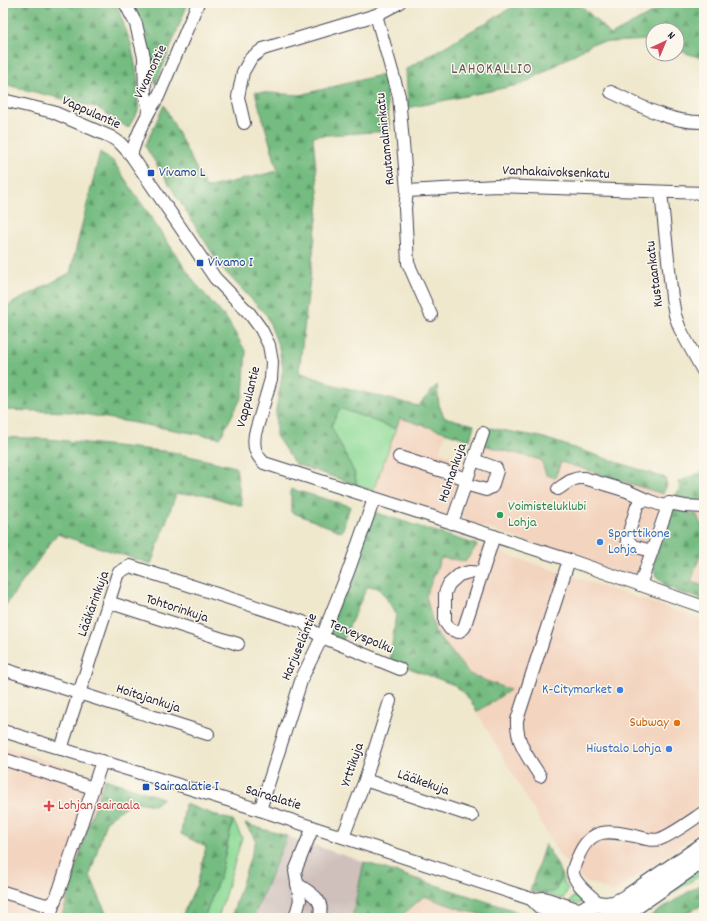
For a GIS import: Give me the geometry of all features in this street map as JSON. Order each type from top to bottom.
[{"type":"main road","points":[[592,909],[614,904],[626,898],[704,846]]},
{"type":"main road","points":[[623,918],[629,911],[704,859]]},
{"type":"main road","points":[[592,909],[614,911],[618,918]]},
{"type":"street","points":[[125,3],[136,24],[144,56],[145,93],[149,110]]},
{"type":"street","name":"Vivamontie","points":[[131,155],[135,141],[149,110],[158,97],[198,3]]},
{"type":"street","points":[[244,124],[238,97],[243,72],[251,58],[264,49],[376,15],[399,3]]},
{"type":"street","name":"Rautamalminkatu","points":[[376,15],[399,96],[407,191],[405,208],[408,263],[431,315]]},
{"type":"street","points":[[611,92],[658,114],[677,120],[704,122]]},
{"type":"street","name":"Vappulantie","points":[[3,100],[53,112],[104,134],[120,143],[131,155],[215,278],[250,314],[261,329],[269,345],[272,362],[271,380],[255,434],[254,450],[257,457],[264,463],[569,560],[704,607]]},
{"type":"street","name":"Vanhakaivoksenkatu","points":[[407,191],[496,186],[704,193]]},
{"type":"street","name":"Kustaankatu","points":[[661,192],[675,315],[680,329],[703,371]]},
{"type":"street","name":"Holmankuja","points":[[452,523],[483,433]]},
{"type":"street","points":[[399,457],[486,490],[492,487],[497,471],[496,468],[474,460]]},
{"type":"street","points":[[558,488],[578,477],[628,491],[647,500],[668,505],[704,507]]},
{"type":"street","name":"Harjuseläntie","points":[[260,810],[316,634],[348,572],[374,499]]},
{"type":"street","points":[[647,500],[640,502],[637,506],[627,539],[633,546],[652,551]]},
{"type":"street","points":[[640,585],[668,505]]},
{"type":"street","points":[[482,573],[469,572],[459,575],[449,584],[445,593],[445,622],[450,630],[458,632],[464,628],[482,573],[494,536]]},
{"type":"street","points":[[540,776],[520,743],[516,731],[517,720],[569,560]]},
{"type":"street","name":"Lääkärinkuja","points":[[61,749],[118,573],[130,566],[293,618],[303,622],[316,634]]},
{"type":"street","name":"Tohtorinkuja","points":[[108,602],[238,644]]},
{"type":"street","name":"Terveyspolku","points":[[316,634],[400,669]]},
{"type":"street","name":"Hoitajankuja","points":[[3,669],[208,734]]},
{"type":"street","name":"Yrttikuja","points":[[343,837],[365,780],[390,702]]},
{"type":"street","name":"Sairaalatie","points":[[3,731],[313,827],[568,918]]},
{"type":"street","points":[[3,759],[93,788]]},
{"type":"street","points":[[49,918],[102,762]]},
{"type":"street","name":"Lääkekuja","points":[[365,780],[472,816]]},
{"type":"street","points":[[592,909],[584,889],[575,879],[573,872],[581,849],[587,842],[599,834],[607,831],[649,840],[659,839],[704,812]]},
{"type":"street","points":[[295,918],[300,900],[296,884],[295,871],[313,827]]},
{"type":"street","points":[[296,884],[313,894],[320,902],[320,918]]},
{"type":"street","points":[[3,892],[46,905],[51,904],[55,900]]},
{"type":"street","name":"Sairaalatie","points":[[529,904],[544,898],[577,908],[592,909]]},
{"type":"shaded area","points":[[399,418],[446,434],[439,452],[465,459],[448,512],[441,514],[373,491]]},
{"type":"shaded area","points":[[483,445],[542,460],[546,475],[555,478],[561,462],[663,494],[636,574],[629,576],[466,521],[461,512]]},
{"type":"shaded area","points":[[704,498],[704,531],[697,515],[671,508],[695,502]]},
{"type":"shaded area","points":[[704,544],[704,586],[691,582]]},
{"type":"shaded area","points":[[477,545],[704,620],[704,829],[618,889],[611,892],[594,884],[586,883],[560,856],[477,712],[509,690],[469,674],[435,631],[426,596],[441,558],[466,561]]},
{"type":"shaded area","name":"Lohjan sairaala","points":[[3,746],[105,779],[85,834],[70,891],[61,918],[3,918]]},
{"type":"shaded area","points":[[287,836],[364,862],[352,918],[253,918]]},
{"type":"shaded area","points":[[424,896],[461,910],[497,918],[399,918]]},
{"type":"green space","points":[[3,3],[116,3],[131,44],[138,79],[138,111],[128,128],[98,108],[3,84]]},
{"type":"green space","points":[[134,3],[188,3],[156,84]]},
{"type":"green space","points":[[579,3],[611,35],[670,3],[704,3],[704,59],[685,53],[685,22],[645,22],[645,40],[594,43],[523,84],[408,108],[406,69],[516,5]]},
{"type":"green space","points":[[384,74],[390,131],[313,136],[319,202],[299,372],[335,385],[418,406],[437,385],[439,405],[444,417],[474,425],[470,440],[400,418],[396,429],[340,408],[331,426],[354,472],[357,485],[295,464],[276,436],[276,410],[283,369],[279,348],[267,316],[221,267],[145,146],[164,105],[206,188],[278,171],[255,92],[300,95]]},
{"type":"green space","points":[[100,152],[113,161],[195,283],[228,321],[246,352],[243,395],[220,438],[72,412],[3,410],[3,308],[70,273]]},
{"type":"green space","points":[[340,408],[396,429],[373,491],[357,485],[354,472],[331,426]]},
{"type":"green space","points":[[490,428],[541,437],[665,478],[667,485],[663,494],[561,462],[555,478],[546,475],[541,460],[483,445]]},
{"type":"green space","points":[[3,437],[48,439],[172,452],[236,467],[242,506],[203,494],[176,494],[151,564],[57,534],[5,606],[3,605]]},
{"type":"green space","points":[[704,471],[704,498],[695,502],[675,498],[680,488],[678,482]]},
{"type":"green space","points":[[291,489],[350,506],[342,532],[291,512]]},
{"type":"green space","points":[[671,508],[697,515],[704,531],[704,544],[691,582],[704,586],[704,600],[666,586],[656,576],[653,566]]},
{"type":"green space","points":[[374,512],[477,545],[466,561],[441,558],[426,596],[435,631],[469,674],[510,690],[477,712],[466,696],[452,684],[390,661],[396,614],[385,596],[376,587],[367,587],[342,642],[327,633]]},
{"type":"green space","points":[[105,779],[163,798],[154,805],[132,801],[106,821],[90,875],[108,918],[61,918],[70,891],[85,834]]},
{"type":"green space","points":[[185,804],[233,820],[220,876],[204,918],[181,918],[197,884],[206,847],[181,834]]},
{"type":"green space","points":[[233,820],[242,838],[218,918],[204,918],[220,876]]},
{"type":"green space","points":[[245,824],[287,836],[253,918],[231,918],[256,840]]},
{"type":"green space","points":[[545,844],[556,862],[560,873],[560,879],[554,892],[541,893],[530,891]]},
{"type":"green space","points":[[364,862],[516,911],[516,918],[503,918],[480,914],[424,896],[399,918],[352,918]]},
{"type":"green space","points":[[704,867],[704,873],[647,909],[642,909]]},
{"type":"green space","points":[[561,872],[564,883],[568,889],[563,899],[541,893],[560,883]]},
{"type":"green space","points":[[704,882],[704,904],[677,918],[647,918]]},
{"type":"green space","points":[[584,894],[589,898],[579,904],[569,903],[573,897]]},
{"type":"place","name":"Vivamo L","points":[[151,173]]},
{"type":"place","name":"Vivamo I","points":[[200,263]]},
{"type":"place","name":"Voimisteluklubi Lohja","points":[[500,515]]},
{"type":"place","name":"Sporttikone Lohja","points":[[600,542]]},
{"type":"place","name":"K-Citymarket","points":[[620,690]]},
{"type":"place","name":"Subway","points":[[677,723]]},
{"type":"place","name":"Hiustalo Lohja","points":[[669,749]]},
{"type":"place","name":"Sairaalatie I","points":[[146,787]]},
{"type":"place","name":"Lohjan sairaala","points":[[49,806]]},
{"type":"district","name":"LAHOKALLIO","points":[[492,70]]}]
